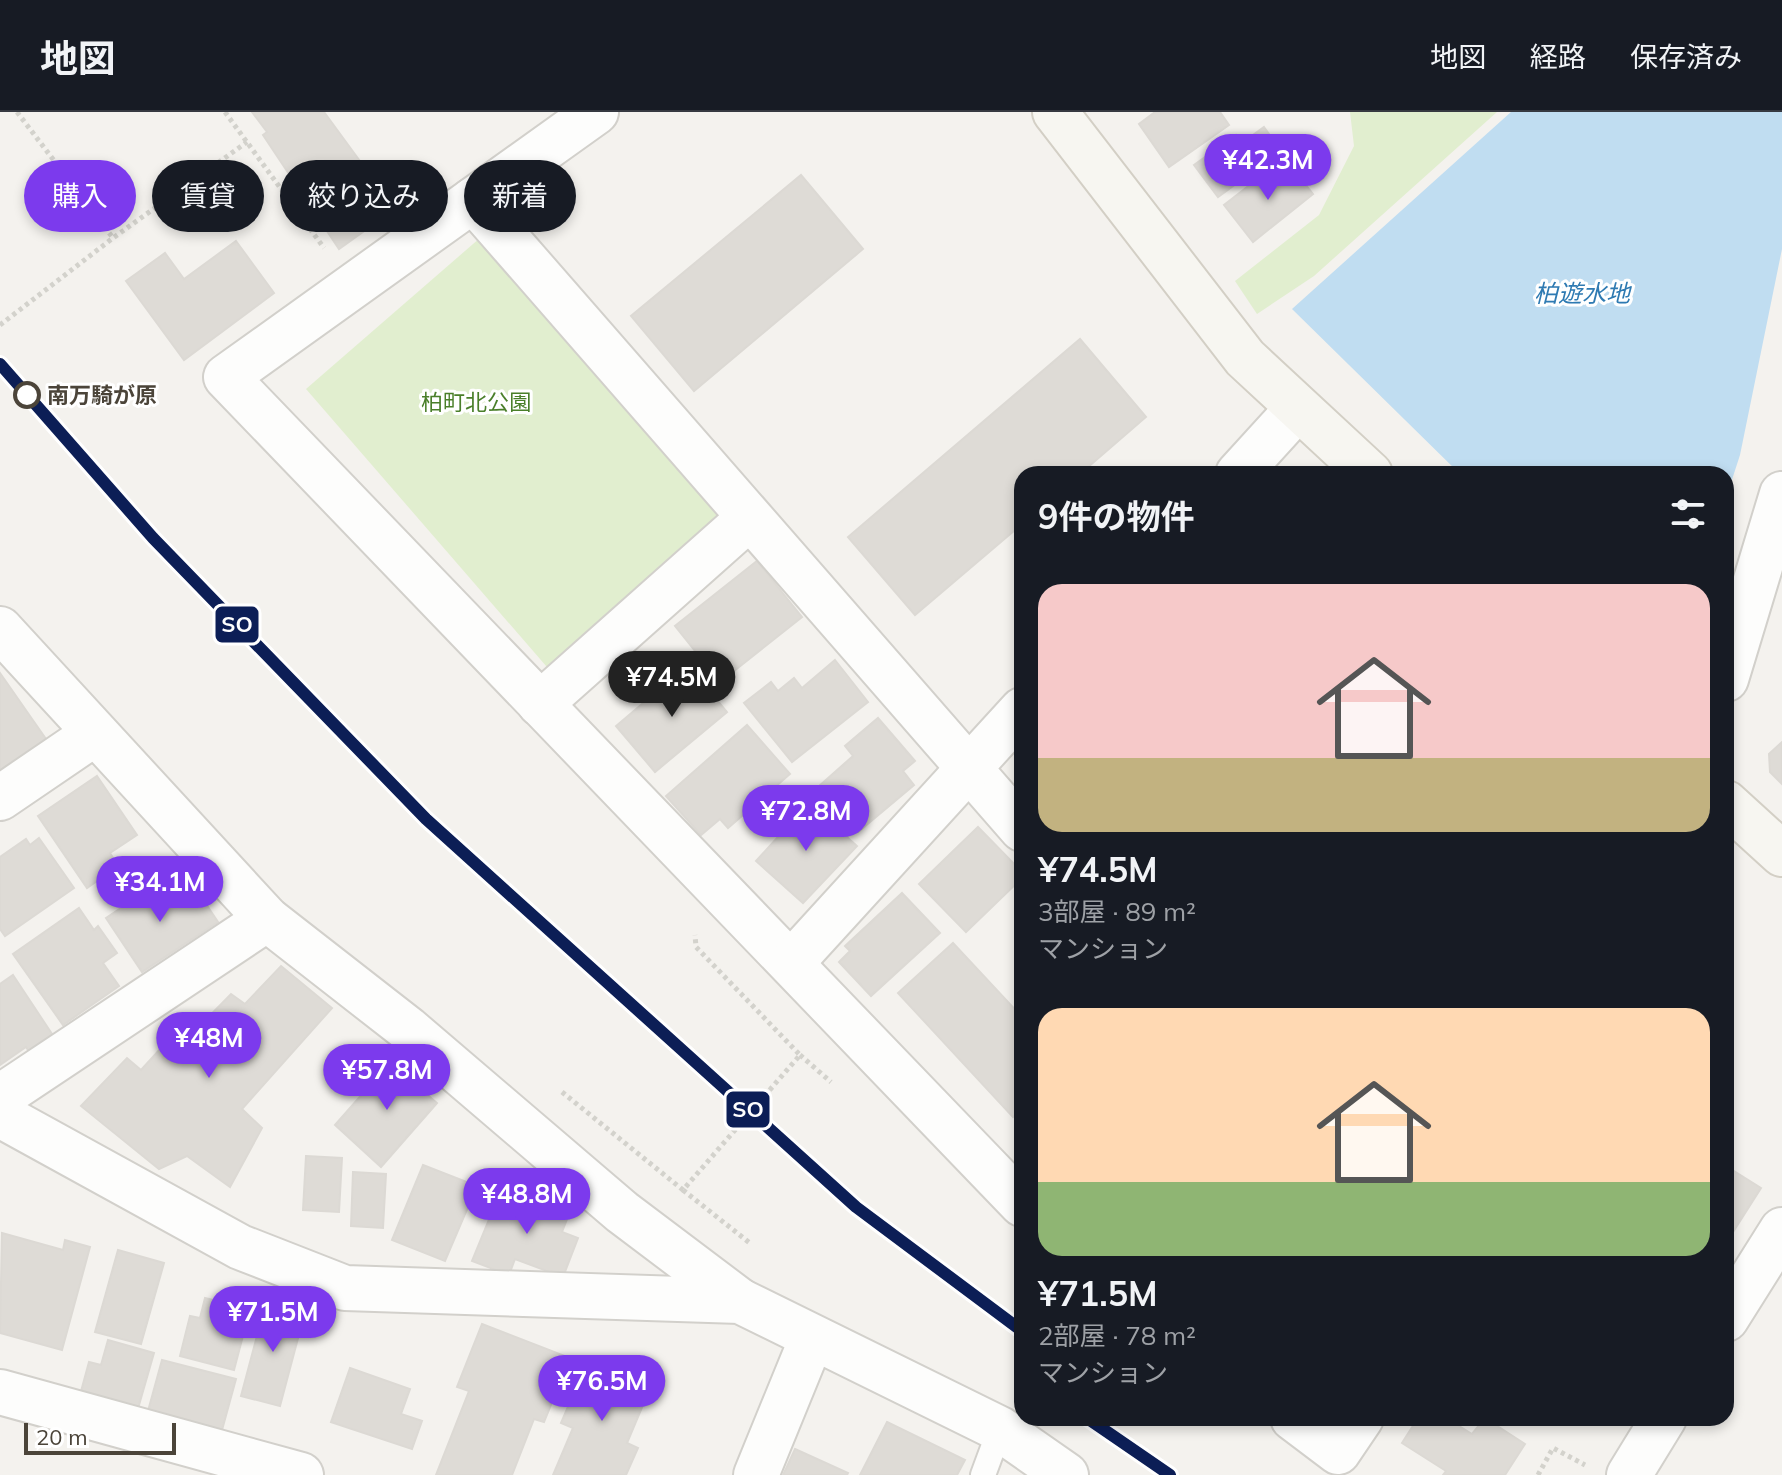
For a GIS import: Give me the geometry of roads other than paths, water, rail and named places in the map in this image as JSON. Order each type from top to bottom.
[{"type":"street","points":[[529,160],[596,112]]},
{"type":"street","points":[[1055,112],[1245,358],[1361,466]]},
{"type":"street","points":[[464,207],[226,377],[1014,1196]]},
{"type":"street","points":[[501,232],[748,519],[1014,820]]},
{"type":"street","points":[[1245,466],[1298,408]]},
{"type":"street","points":[[1734,653],[1782,494]]},
{"type":"street","points":[[540,704],[748,519]]},
{"type":"street","points":[[0,629],[267,919],[408,1029],[622,1212],[740,1301],[1000,1429],[1066,1475]]},
{"type":"street","points":[[791,963],[1014,719]]},
{"type":"street","points":[[0,798],[94,734]]},
{"type":"street","points":[[1734,810],[1782,854]]},
{"type":"street","points":[[0,1097],[267,919]]},
{"type":"street","points":[[0,1115],[240,1247],[345,1288],[740,1301]]},
{"type":"street","points":[[1734,1306],[1782,1230]]},
{"type":"street","points":[[756,1475],[812,1338]]},
{"type":"street","points":[[0,1392],[301,1475]]},
{"type":"street","points":[[1304,1426],[1338,1452],[1356,1426]]},
{"type":"street","points":[[1609,1471],[1656,1426]]},
{"type":"lane","points":[[983,1475],[1000,1429]]},
{"type":"water","name":"柏遊水地","points":[[1511,112],[1782,112],[1782,249],[1734,473],[1734,466],[1452,466],[1292,309]]},
{"type":"place","name":"南万騎が原","points":[[27,395]]},
{"type":"park label","name":"柏町北公園","points":[[476,402]]}]
